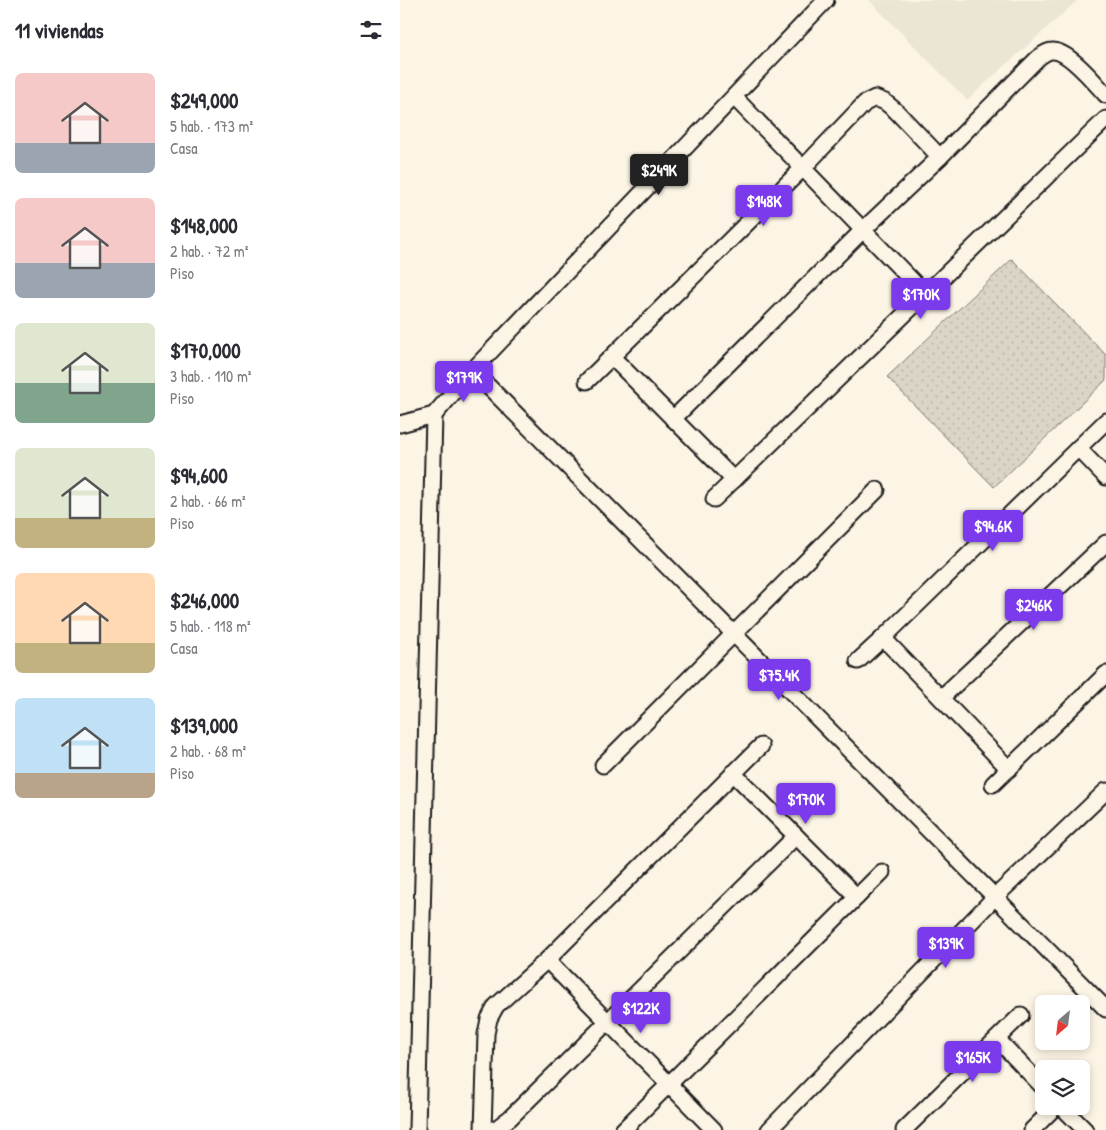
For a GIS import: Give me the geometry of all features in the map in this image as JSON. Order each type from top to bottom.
[{"type":"street","points":[[400,424],[434,415],[471,372],[826,0]]},
{"type":"street","points":[[673,419],[1038,58],[1050,51],[1059,51],[1070,58],[1106,95]]},
{"type":"street","points":[[734,96],[926,295]]},
{"type":"street","points":[[587,381],[803,168],[865,104],[875,98],[885,102],[940,157]]},
{"type":"street","points":[[714,499],[1106,119]]},
{"type":"street","points":[[612,357],[734,480]]},
{"type":"street","points":[[471,372],[488,386],[1106,1008]]},
{"type":"street","points":[[417,1130],[434,415]]},
{"type":"street","points":[[858,661],[1106,421]]},
{"type":"street","points":[[1078,448],[1106,477]]},
{"type":"street","points":[[603,765],[877,490]]},
{"type":"street","points":[[941,698],[1106,543]]},
{"type":"street","points":[[883,638],[1009,769]]},
{"type":"street","points":[[993,784],[1106,674]]},
{"type":"street","points":[[483,1130],[486,1034],[489,1020],[496,1006],[547,960],[761,746]]},
{"type":"street","points":[[733,773],[857,897]]},
{"type":"street","points":[[769,1130],[995,897],[1106,791]]},
{"type":"street","points":[[488,1130],[497,1128],[510,1118],[796,836]]},
{"type":"street","points":[[623,1130],[882,872]]},
{"type":"street","points":[[547,960],[714,1130]]},
{"type":"street","points":[[904,1130],[1021,1015]]},
{"type":"street","points":[[997,1039],[1035,1079]]},
{"type":"street","points":[[1032,1130],[1047,1115]]},
{"type":"street","points":[[1070,1115],[1085,1130]]},
{"type":"shaded area","points":[[869,0],[1078,0],[967,100]]},
{"type":"shaded area","points":[[1012,259],[1106,355],[1106,380],[994,487],[887,377]]}]
